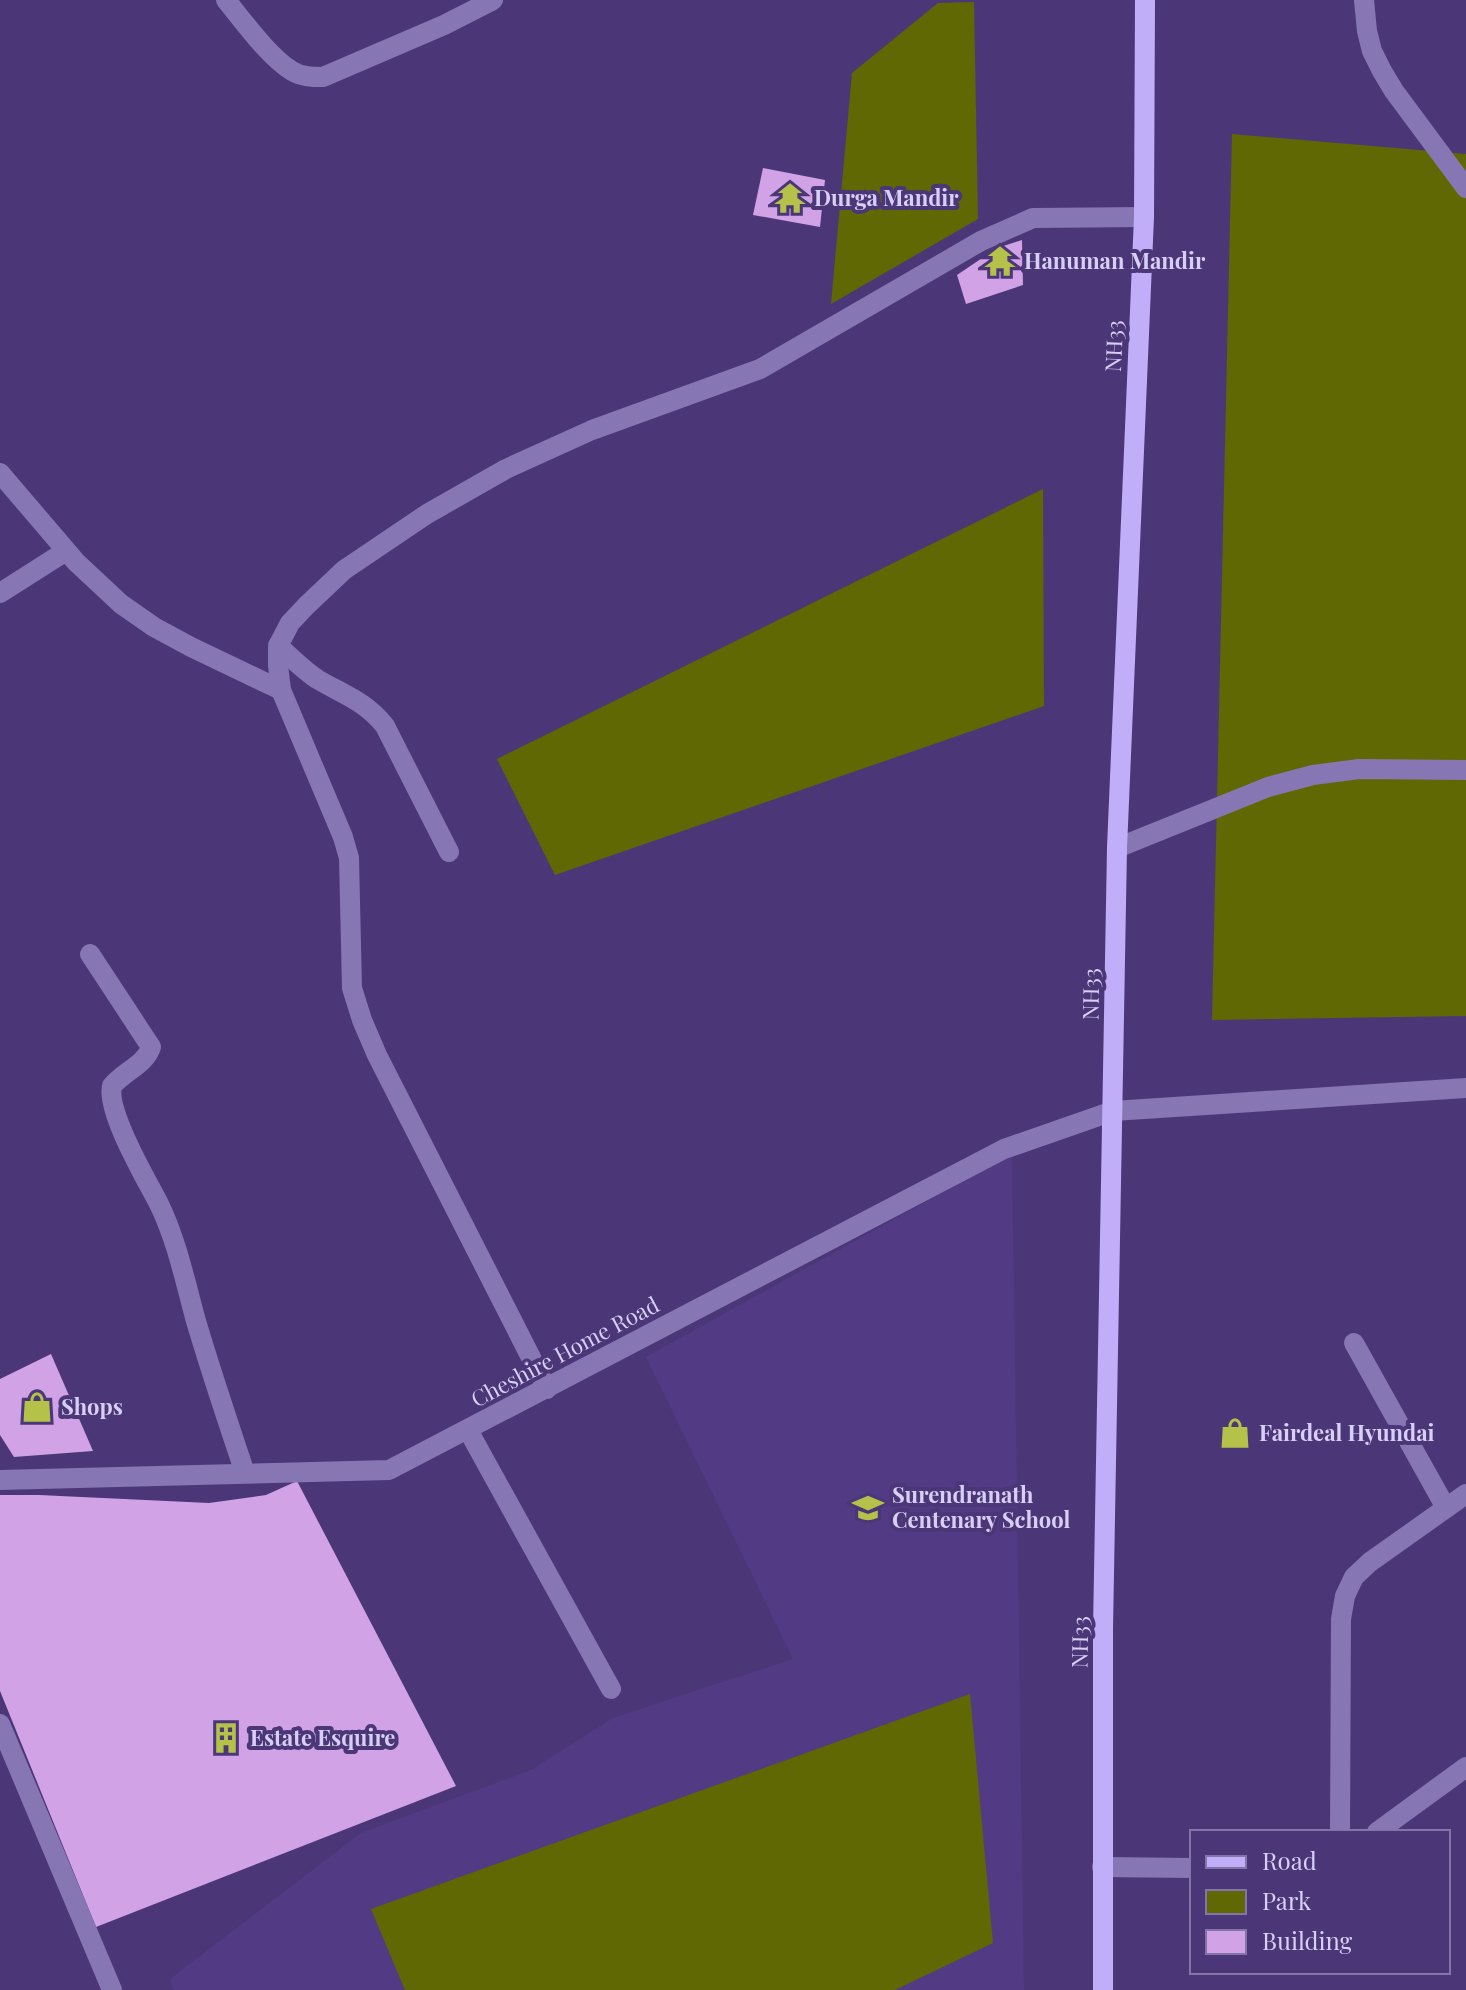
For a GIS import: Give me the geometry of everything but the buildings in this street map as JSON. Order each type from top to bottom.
[{"type":"main road","name":"NH33","points":[[1103,1990],[1103,1629],[1117,848],[1144,217],[1145,0]]},
{"type":"street","points":[[226,0],[268,49],[291,70],[307,77],[323,77],[444,25],[493,0]]},
{"type":"street","points":[[1364,0],[1372,51],[1382,71],[1466,188]]},
{"type":"street","points":[[547,1389],[362,1020],[352,988],[349,858],[281,690],[278,646],[290,623],[344,570],[427,514],[506,469],[592,430],[760,369],[981,241],[1033,218],[1144,217]]},
{"type":"street","points":[[0,473],[66,551],[121,604],[191,647],[281,690]]},
{"type":"street","points":[[0,593],[66,551]]},
{"type":"street","points":[[278,646],[318,680],[349,695],[374,713],[385,726],[449,852]]},
{"type":"street","points":[[1117,848],[1268,787],[1313,775],[1359,769],[1466,770]]},
{"type":"street","points":[[90,954],[151,1047],[149,1054],[112,1086],[111,1100],[133,1156],[169,1227],[245,1473]]},
{"type":"street","name":"Cheshire Home Road","points":[[0,1480],[389,1470],[1004,1149],[1113,1111],[1466,1088]]},
{"type":"street","points":[[1354,1343],[1446,1508]]},
{"type":"street","points":[[468,1430],[611,1689]]},
{"type":"street","points":[[1340,1830],[1341,1619],[1345,1596],[1354,1577],[1370,1562],[1466,1494]]},
{"type":"street","points":[[0,1724],[112,1990]]},
{"type":"street","points":[[1380,1830],[1466,1767]]},
{"type":"street","points":[[1102,1867],[1190,1868]]},
{"type":"shaded area","name":"Surendranath Centenary School","points":[[1012,1154],[1024,1990],[174,1990],[170,1979],[361,1833],[531,1770],[613,1718],[793,1659],[646,1357]]},
{"type":"green space","points":[[974,2],[978,219],[831,304],[852,73],[938,3]]},
{"type":"green space","points":[[1232,134],[1466,154],[1466,1016],[1212,1020]]},
{"type":"green space","points":[[1043,489],[1044,706],[555,875],[497,759]]},
{"type":"green space","points":[[970,1694],[993,1943],[895,1990],[405,1990],[371,1909]]},
{"type":"place","name":"Durga Mandir","points":[[790,198]]},
{"type":"place","name":"Hanuman Mandir","points":[[1000,261]]},
{"type":"place","name":"Shops","points":[[37,1407]]},
{"type":"place","name":"Fairdeal Hyundai","points":[[1235,1433]]},
{"type":"place","name":"Surendranath Centenary School","points":[[868,1508]]},
{"type":"place","name":"Estate Esquire","points":[[226,1738]]}]
